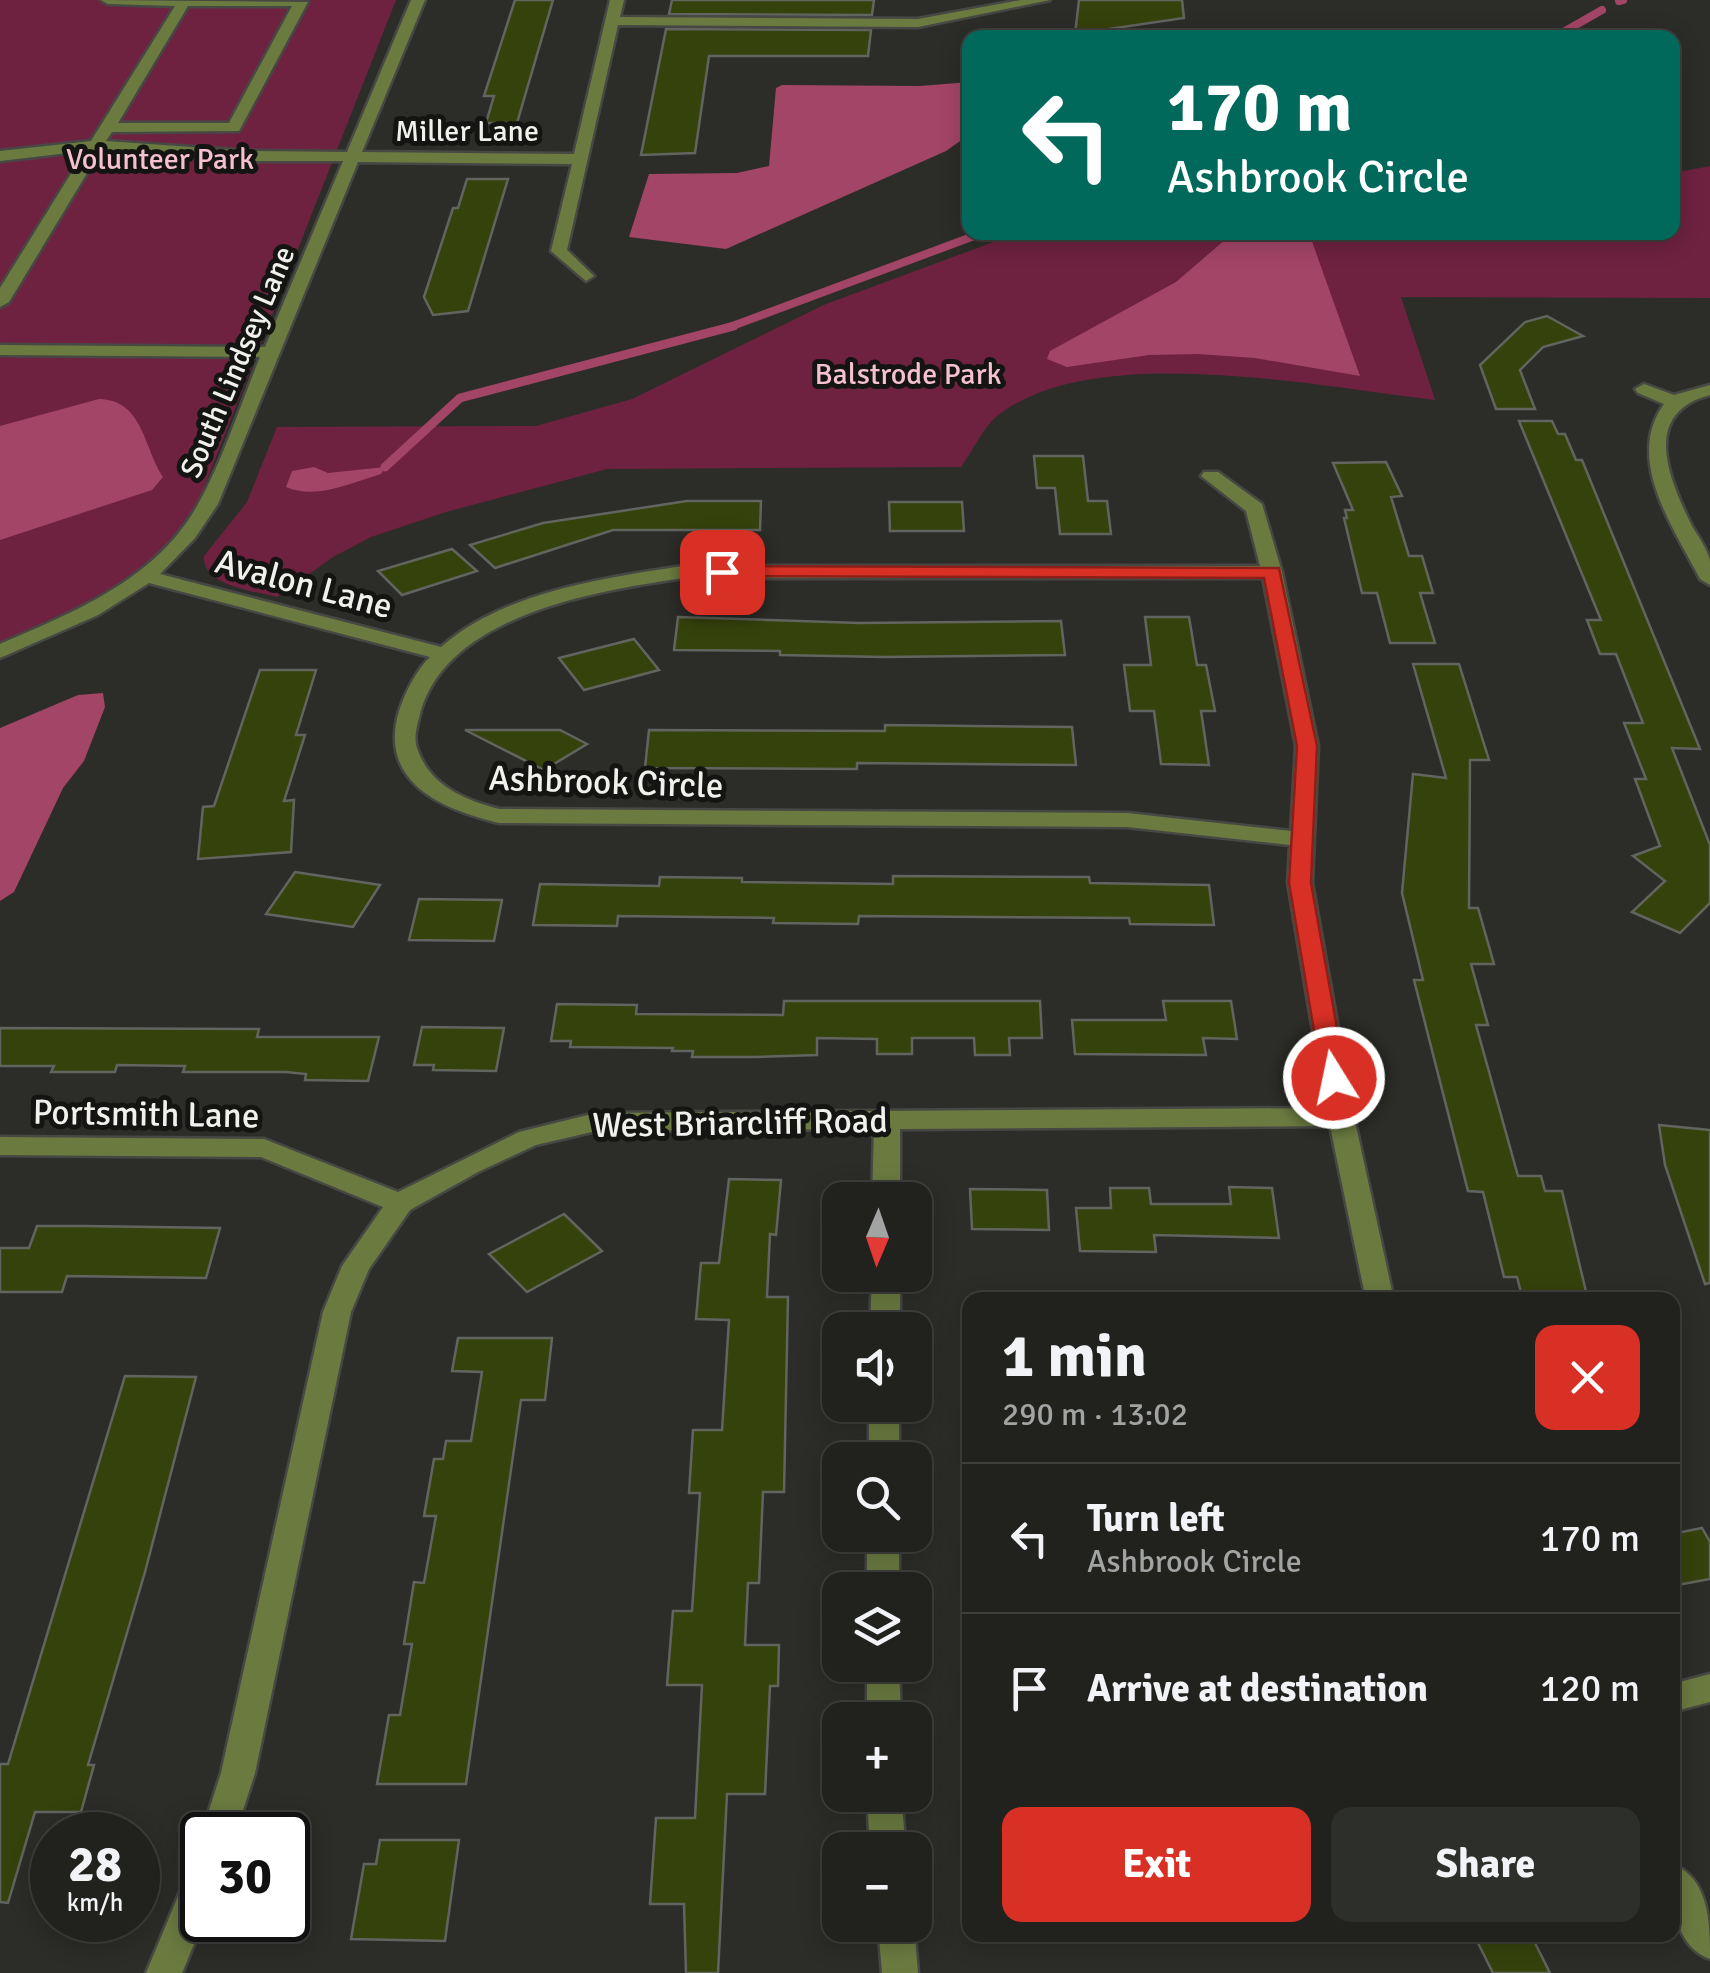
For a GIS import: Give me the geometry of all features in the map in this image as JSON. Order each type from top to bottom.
[{"type":"street","points":[[107,126],[234,128],[301,2],[108,0]]},
{"type":"street","name":"South Lindsey Lane","points":[[0,652],[102,606],[148,577],[176,552],[208,504],[418,0]]},
{"type":"street","points":[[586,276],[559,251],[616,0]]},
{"type":"street","points":[[946,0],[969,14]]},
{"type":"street","points":[[612,21],[918,23],[1044,0]]},
{"type":"street","points":[[0,302],[184,2]]},
{"type":"street","name":"Miller Lane","points":[[0,156],[41,148],[211,149],[248,156],[357,149],[581,151]]},
{"type":"street","points":[[0,350],[271,352]]},
{"type":"street","points":[[1644,389],[1674,402],[1710,390]]},
{"type":"street","points":[[1674,402],[1656,436],[1655,459],[1710,579]]},
{"type":"street","points":[[1210,476],[1256,508],[1272,572],[1307,746],[1300,883],[1341,1117],[1378,1292]]},
{"type":"street","name":"Ashbrook Circle","points":[[1272,572],[683,572],[628,581],[514,615],[489,625],[444,654],[426,675],[415,698],[403,740],[407,758],[418,777],[442,797],[500,816],[1127,820],[1303,840]]},
{"type":"street","name":"Avalon Lane","points":[[148,577],[444,654]]},
{"type":"street","name":"West Briarcliff Road","points":[[225,1812],[238,1773],[338,1312],[356,1266],[400,1203],[468,1165],[528,1138],[596,1122],[1341,1117]]},
{"type":"street","points":[[886,1182],[887,1118]]},
{"type":"street","name":"Portsmith Lane","points":[[0,1146],[264,1148],[400,1203]]},
{"type":"street","points":[[1680,1696],[1710,1688]]},
{"type":"street","points":[[1680,1893],[1710,1944]]},
{"type":"street","points":[[164,1973],[180,1934]]},
{"type":"street","points":[[897,1942],[900,1973]]},
{"type":"green space","name":"Volunteer Park","points":[[0,0],[396,0],[181,546],[148,577],[0,647]]},
{"type":"green space","name":"Balstrode Park","points":[[1710,166],[1710,298],[1401,297],[1435,400],[1208,374],[1146,374],[1088,380],[1037,393],[996,417],[961,467],[607,469],[446,512],[371,537],[333,557],[277,597],[220,581],[206,566],[204,556],[247,502],[277,427],[536,426],[632,399],[826,304],[999,240],[1680,240],[1680,172]]},
{"type":"shaded area","points":[[962,83],[962,140],[946,151],[726,249],[629,237],[649,174],[737,173],[769,166],[776,88]]},
{"type":"shaded area","points":[[1225,240],[1311,240],[1360,376],[1255,358],[1198,354],[1149,355],[1067,367],[1047,359],[1050,351],[1176,282]]},
{"type":"shaded area","points":[[99,399],[114,401],[133,416],[163,477],[152,490],[0,540],[0,426]]},
{"type":"shaded area","points":[[314,467],[328,473],[385,467],[381,474],[334,489],[309,492],[286,487],[292,471]]},
{"type":"shaded area","points":[[103,693],[105,707],[84,761],[63,788],[14,892],[0,901],[0,728],[78,695]]},
{"type":"building","points":[[515,0],[553,0],[517,123],[486,123],[494,96],[484,96]]},
{"type":"building","points":[[672,0],[874,0],[872,15],[669,14]]},
{"type":"building","points":[[1079,0],[1182,0],[1184,18],[1075,30]]},
{"type":"building","points":[[666,29],[871,30],[868,56],[709,56],[695,153],[641,155]]},
{"type":"building","points":[[467,179],[508,179],[468,311],[433,315],[424,297],[453,208],[458,208]]},
{"type":"building","points":[[1547,316],[1583,336],[1543,347],[1520,370],[1535,409],[1496,409],[1480,365],[1525,322]]},
{"type":"building","points":[[1519,421],[1552,421],[1558,434],[1565,434],[1576,460],[1582,460],[1700,749],[1672,748],[1710,845],[1710,903],[1680,933],[1632,912],[1665,881],[1633,856],[1660,846],[1635,779],[1646,779],[1624,723],[1643,723],[1616,654],[1600,654],[1587,620],[1601,620]]},
{"type":"building","points":[[1034,456],[1083,456],[1088,501],[1107,501],[1111,534],[1060,534],[1055,488],[1037,488]]},
{"type":"building","points":[[1386,462],[1402,496],[1391,497],[1409,556],[1422,556],[1433,593],[1420,593],[1435,643],[1390,643],[1377,593],[1362,593],[1344,518],[1345,510],[1353,510],[1333,463]]},
{"type":"building","points":[[687,501],[761,501],[760,530],[613,530],[495,568],[470,545],[543,523]]},
{"type":"building","points":[[889,502],[962,502],[964,531],[890,531]]},
{"type":"building","points":[[452,549],[477,571],[402,595],[378,571]]},
{"type":"building","points":[[678,617],[859,623],[1061,621],[1065,655],[884,657],[674,650]]},
{"type":"building","points":[[1145,617],[1189,617],[1197,665],[1206,665],[1215,711],[1201,711],[1209,765],[1161,764],[1154,711],[1130,711],[1124,665],[1151,665]]},
{"type":"building","points":[[634,639],[659,670],[584,690],[559,658]]},
{"type":"building","points":[[1413,664],[1459,664],[1489,760],[1470,760],[1469,908],[1478,908],[1494,964],[1471,964],[1488,1025],[1476,1025],[1518,1176],[1541,1176],[1545,1191],[1562,1191],[1586,1292],[1521,1292],[1517,1277],[1504,1277],[1483,1192],[1468,1191],[1414,980],[1423,980],[1402,893],[1413,774],[1446,778]]},
{"type":"building","points":[[260,670],[316,670],[296,735],[305,735],[284,801],[294,800],[291,852],[198,859],[203,807],[214,806]]},
{"type":"building","points":[[885,725],[1072,727],[1076,765],[857,763],[857,769],[645,768],[649,730],[885,731]]},
{"type":"building","points":[[465,730],[560,730],[587,744],[544,770]]},
{"type":"building","points":[[295,872],[380,885],[353,927],[266,914]]},
{"type":"building","points":[[893,876],[1089,877],[1090,883],[1209,885],[1214,925],[1130,924],[1129,918],[859,916],[858,924],[773,923],[774,918],[618,916],[617,926],[533,925],[540,884],[659,886],[660,877],[893,884]]},
{"type":"building","points":[[419,899],[502,900],[494,941],[409,940]]},
{"type":"building","points":[[784,1001],[1040,1001],[1042,1038],[1009,1038],[1010,1055],[975,1055],[974,1038],[912,1038],[912,1054],[877,1054],[877,1039],[817,1038],[817,1055],[755,1057],[692,1057],[693,1051],[672,1051],[673,1048],[570,1047],[571,1041],[551,1041],[557,1004],[637,1005],[636,1014],[783,1015]]},
{"type":"building","points":[[1163,1001],[1231,1001],[1237,1039],[1203,1038],[1206,1055],[1075,1054],[1072,1020],[1166,1020]]},
{"type":"building","points":[[422,1027],[504,1028],[496,1071],[433,1070],[434,1065],[414,1065]]},
{"type":"building","points":[[0,1028],[259,1029],[257,1037],[379,1037],[368,1081],[305,1080],[306,1074],[286,1072],[183,1072],[185,1066],[117,1065],[115,1072],[51,1072],[54,1066],[0,1066]]},
{"type":"building","points":[[1659,1125],[1710,1130],[1710,1283],[1705,1284],[1665,1165]]},
{"type":"building","points":[[729,1179],[781,1180],[776,1235],[770,1234],[767,1297],[788,1297],[784,1492],[763,1492],[759,1583],[748,1583],[745,1645],[779,1645],[778,1686],[770,1686],[765,1794],[727,1794],[718,1973],[686,1973],[684,1904],[650,1904],[656,1818],[695,1818],[702,1685],[667,1685],[673,1611],[692,1611],[700,1493],[689,1493],[693,1430],[722,1430],[729,1320],[696,1319],[701,1263],[719,1263]]},
{"type":"building","points":[[1229,1187],[1272,1188],[1279,1238],[1154,1235],[1156,1252],[1080,1251],[1076,1208],[1111,1208],[1110,1188],[1149,1188],[1151,1204],[1231,1204]]},
{"type":"building","points":[[970,1189],[1047,1190],[1049,1230],[972,1229]]},
{"type":"building","points":[[564,1214],[602,1251],[527,1292],[489,1254]]},
{"type":"building","points":[[37,1226],[220,1228],[206,1278],[67,1276],[62,1292],[0,1292],[0,1248],[29,1248]]},
{"type":"building","points":[[458,1338],[552,1338],[545,1400],[521,1400],[466,1784],[377,1784],[389,1715],[400,1715],[412,1644],[404,1644],[414,1582],[424,1583],[436,1516],[424,1516],[434,1459],[443,1459],[446,1441],[471,1441],[482,1372],[452,1371]]},
{"type":"building","points":[[125,1376],[196,1377],[145,1572],[88,1765],[94,1765],[81,1812],[30,1812],[30,1829],[8,1903],[0,1902],[0,1764],[8,1764]]},
{"type":"building","points":[[1702,1528],[1710,1542],[1710,1579],[1680,1585],[1680,1532]]},
{"type":"building","points":[[380,1840],[459,1840],[445,1941],[351,1939],[364,1864],[376,1864]]},
{"type":"building","points":[[1478,1942],[1534,1942],[1550,1973],[1493,1973]]},
{"type":"waterway","points":[[1619,1],[1623,0]]},
{"type":"waterway","points":[[1567,30],[1602,10]]},
{"type":"waterway","points":[[728,327],[964,240]]},
{"type":"waterway","points":[[728,327],[734,326]]},
{"type":"waterway","points":[[385,467],[460,398],[728,327]]},
{"type":"route","points":[[722,572],[1272,572],[1307,746],[1300,883],[1334,1078]]}]
